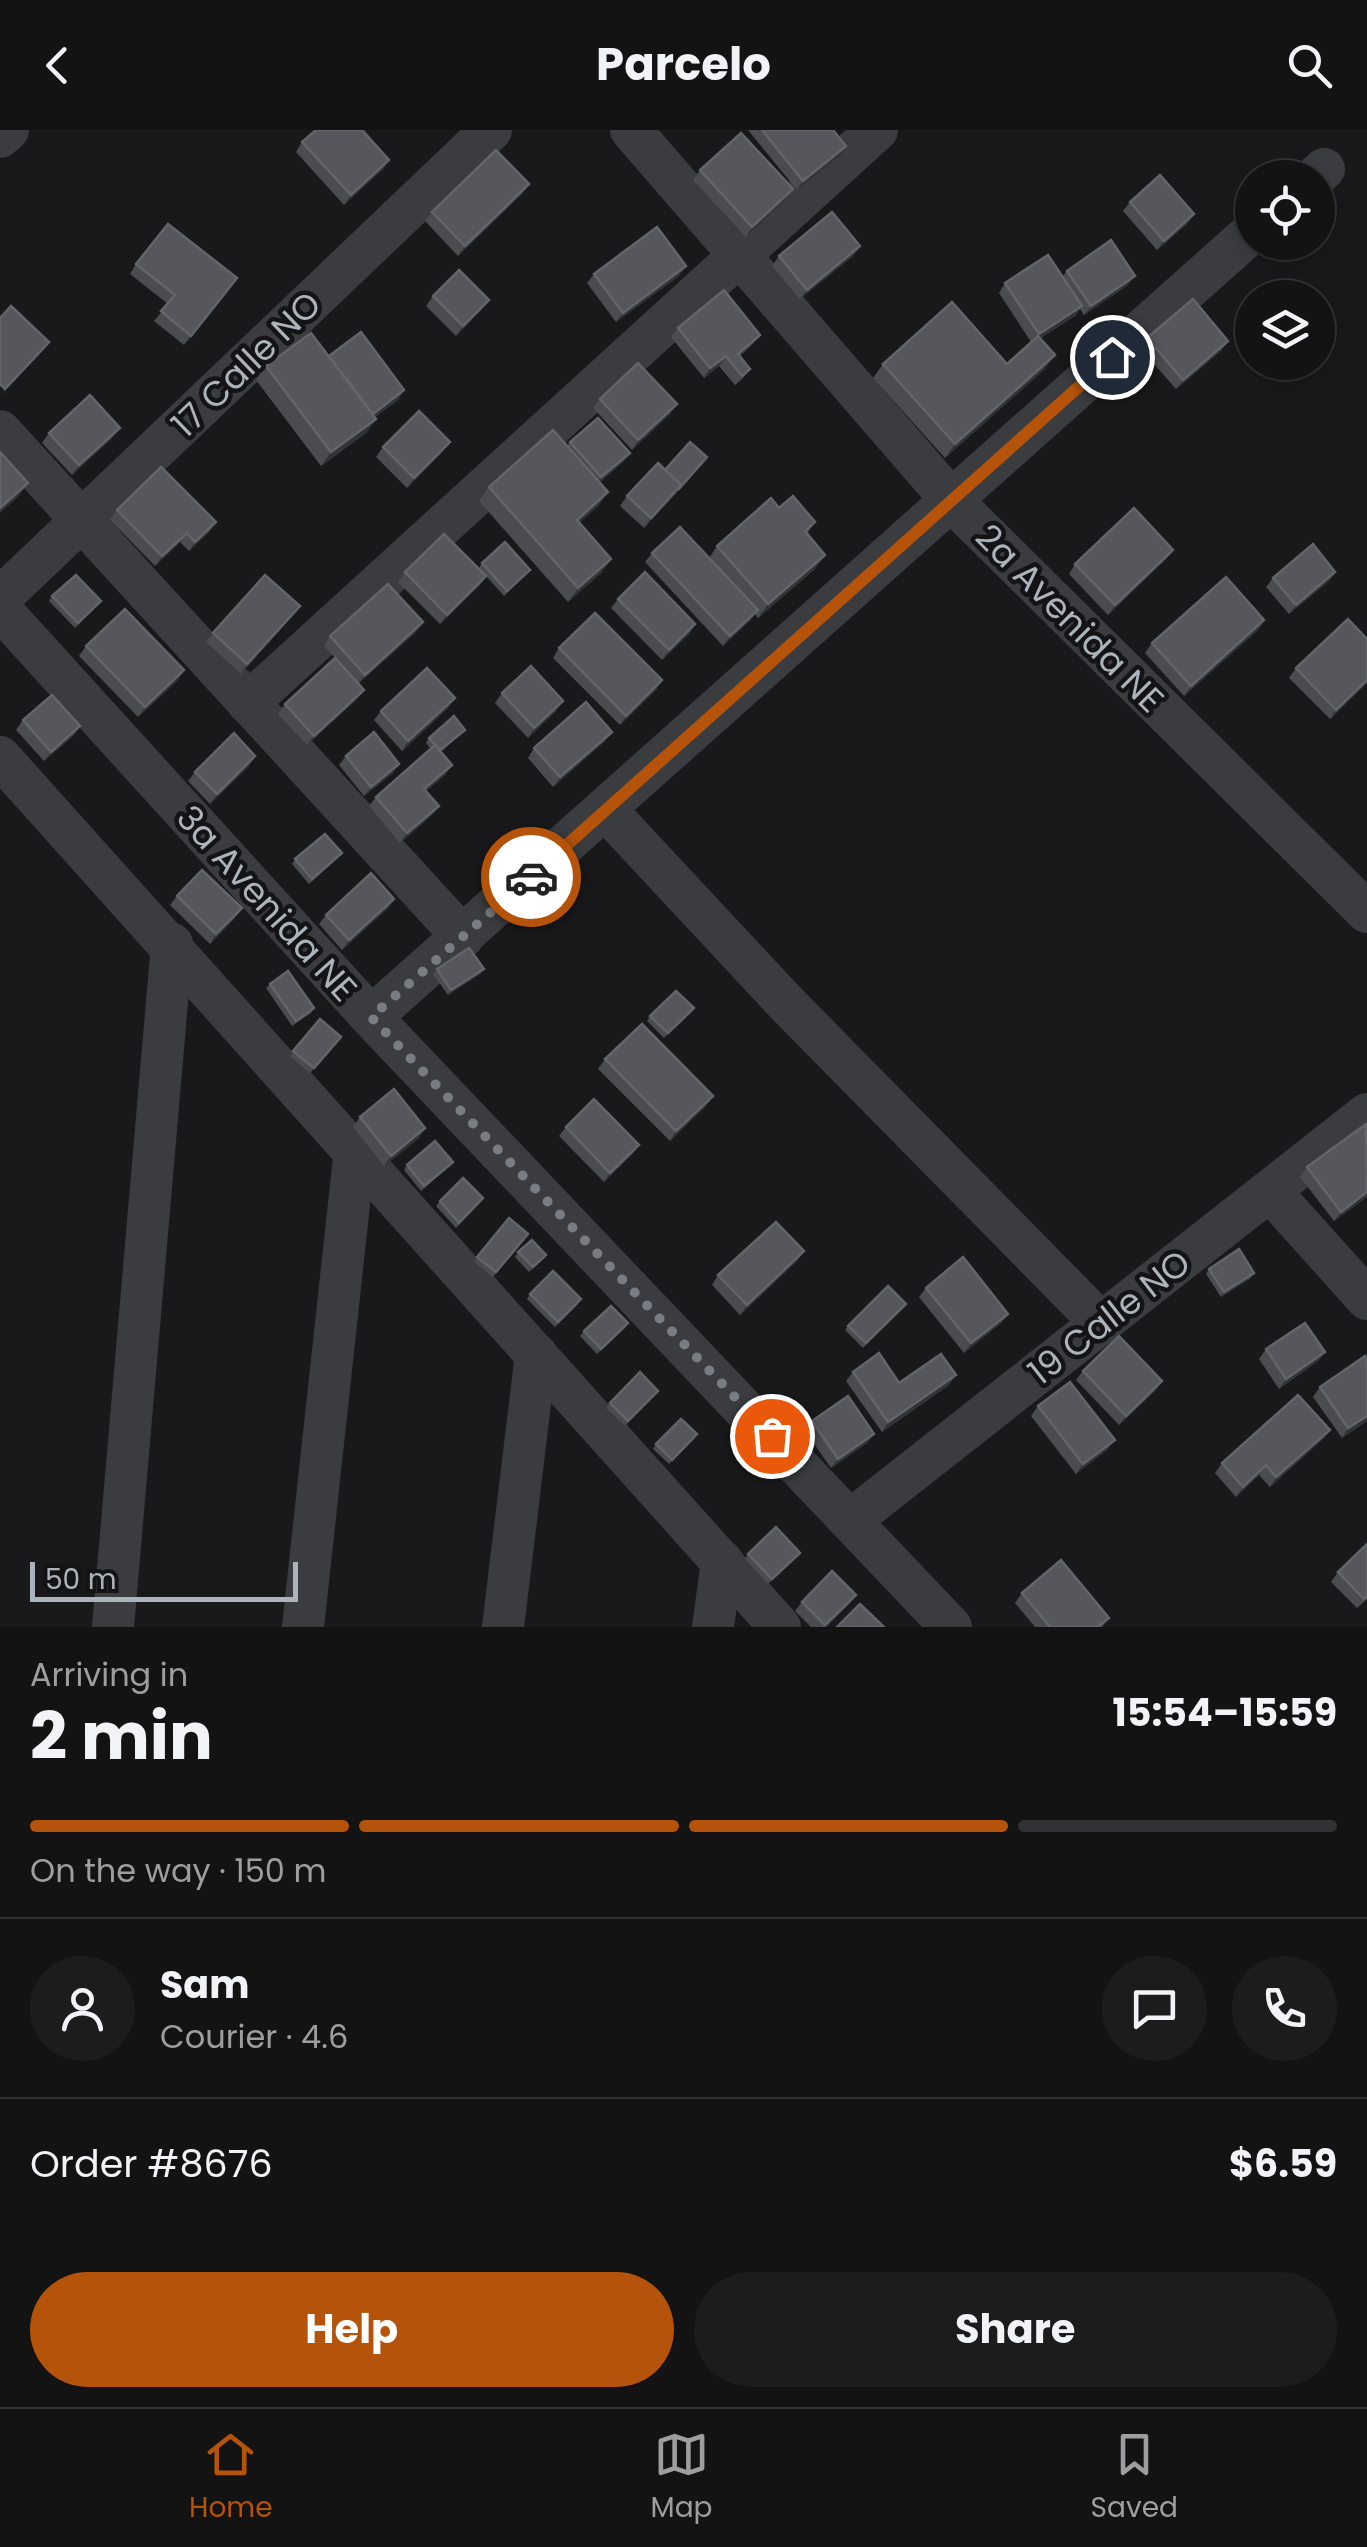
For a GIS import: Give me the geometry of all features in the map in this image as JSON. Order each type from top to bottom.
[{"type":"street","points":[[0,137],[8,130]]},
{"type":"street","name":"17 Calle NO","points":[[0,598],[490,130]]},
{"type":"street","name":"2a Avenida NE","points":[[631,130],[954,502],[1367,912]]},
{"type":"street","points":[[248,703],[744,256],[876,130]]},
{"type":"street","points":[[371,1017],[954,502],[1235,247]]},
{"type":"street","points":[[0,431],[463,937]]},
{"type":"street","name":"3a Avenida NE","points":[[0,609],[371,1017],[951,1627]]},
{"type":"street","points":[[0,756],[780,1627]]},
{"type":"street","points":[[606,810],[785,1002],[1101,1323]]},
{"type":"street","points":[[113,1627],[172,944]]},
{"type":"street","name":"19 Calle NO","points":[[852,1520],[1367,1114]]},
{"type":"street","points":[[303,1627],[354,1149]]},
{"type":"street","points":[[1270,1192],[1367,1300]]},
{"type":"street","points":[[502,1627],[536,1354]]},
{"type":"street","points":[[713,1627],[722,1561]]},
{"type":"building","points":[[316,130],[362,130],[389,160],[351,195],[302,142]]},
{"type":"building","points":[[762,130],[833,130],[846,146],[803,181]]},
{"type":"building","points":[[741,133],[793,189],[752,227],[700,170]]},
{"type":"building","points":[[496,150],[529,184],[465,246],[432,212]]},
{"type":"building","points":[[1160,175],[1194,214],[1164,241],[1130,202]]},
{"type":"building","points":[[832,212],[860,246],[807,290],[779,256]]},
{"type":"building","points":[[168,224],[237,278],[191,336],[161,311],[175,295],[136,264]]},
{"type":"building","points":[[657,227],[686,266],[623,313],[594,274]]},
{"type":"building","points":[[1111,240],[1135,276],[1091,306],[1067,271]]},
{"type":"building","points":[[1048,255],[1082,306],[1039,334],[1005,283]]},
{"type":"building","points":[[459,270],[489,300],[463,326],[433,296]]},
{"type":"building","points":[[724,290],[760,335],[738,354],[750,369],[742,376],[726,356],[710,368],[678,328]]},
{"type":"building","points":[[1193,299],[1228,341],[1183,380],[1147,338]]},
{"type":"building","points":[[952,302],[1007,364],[1038,336],[1055,355],[955,444],[883,364]]},
{"type":"building","points":[[11,306],[49,342],[5,389],[0,384],[0,318]]},
{"type":"building","points":[[361,332],[404,390],[373,414],[329,356]]},
{"type":"building","points":[[311,333],[376,419],[331,452],[266,366]]},
{"type":"building","points":[[638,363],[677,404],[638,440],[600,399]]},
{"type":"building","points":[[90,395],[120,428],[79,465],[49,433]]},
{"type":"building","points":[[419,411],[450,442],[414,478],[383,447]]},
{"type":"building","points":[[598,418],[630,453],[601,477],[570,442]]},
{"type":"building","points":[[553,430],[608,492],[577,520],[611,559],[578,588],[489,487]]},
{"type":"building","points":[[690,442],[707,457],[678,490],[681,485],[665,470]]},
{"type":"building","points":[[0,452],[28,483],[0,508]]},
{"type":"building","points":[[658,463],[681,485],[651,518],[627,496]]},
{"type":"building","points":[[161,467],[216,522],[195,542],[187,533],[162,556],[117,510]]},
{"type":"building","points":[[793,496],[815,522],[805,531],[825,555],[768,604],[717,546],[771,498],[779,508]]},
{"type":"building","points":[[1134,508],[1173,550],[1115,605],[1075,564]]},
{"type":"building","points":[[680,527],[758,610],[730,636],[652,553]]},
{"type":"building","points":[[444,534],[486,576],[447,615],[405,572]]},
{"type":"building","points":[[505,542],[530,570],[507,591],[482,563]]},
{"type":"building","points":[[1313,544],[1335,572],[1296,605],[1273,578]]},
{"type":"building","points":[[645,572],[695,624],[669,650],[618,599]]},
{"type":"building","points":[[76,575],[101,601],[78,623],[52,596]]},
{"type":"building","points":[[265,575],[300,606],[247,664],[213,633]]},
{"type":"building","points":[[1226,577],[1264,620],[1191,686],[1152,643]]},
{"type":"building","points":[[388,584],[423,622],[365,675],[330,636]]},
{"type":"building","points":[[125,609],[184,670],[145,707],[86,646]]},
{"type":"building","points":[[595,613],[662,680],[626,716],[559,648]]},
{"type":"building","points":[[1348,619],[1367,639],[1367,680],[1336,710],[1296,668]]},
{"type":"building","points":[[335,658],[364,690],[314,736],[285,704]]},
{"type":"building","points":[[531,666],[563,701],[534,728],[502,693]]},
{"type":"building","points":[[427,668],[455,698],[408,741],[381,711]]},
{"type":"building","points":[[52,695],[80,726],[51,752],[23,720]]},
{"type":"building","points":[[586,702],[612,732],[560,777],[534,748]]},
{"type":"building","points":[[454,716],[465,730],[440,750],[429,738]]},
{"type":"building","points":[[374,732],[399,764],[371,787],[346,756]]},
{"type":"building","points":[[234,733],[255,756],[217,794],[195,772]]},
{"type":"building","points":[[435,745],[452,765],[424,789],[439,806],[407,833],[376,797]]},
{"type":"building","points":[[325,834],[342,853],[312,879],[295,859]]},
{"type":"building","points":[[202,870],[242,908],[216,934],[177,896]]},
{"type":"building","points":[[371,873],[394,899],[349,940],[326,915]]},
{"type":"building","points":[[469,948],[484,969],[451,990],[437,969]]},
{"type":"building","points":[[288,971],[314,1008],[296,1021],[270,984]]},
{"type":"building","points":[[676,991],[694,1008],[668,1033],[650,1016]]},
{"type":"building","points":[[320,1019],[341,1037],[314,1068],[293,1051]]},
{"type":"building","points":[[642,1024],[713,1096],[676,1131],[605,1059]]},
{"type":"building","points":[[394,1089],[425,1128],[391,1156],[360,1117]]},
{"type":"building","points":[[594,1099],[639,1145],[610,1173],[566,1127]]},
{"type":"building","points":[[1366,1124],[1367,1192],[1341,1212],[1307,1167]]},
{"type":"building","points":[[435,1141],[453,1162],[424,1186],[407,1165]]},
{"type":"building","points":[[463,1178],[483,1198],[459,1223],[440,1201]]},
{"type":"building","points":[[509,1218],[528,1234],[496,1272],[477,1257]]},
{"type":"building","points":[[776,1222],[804,1251],[747,1305],[718,1275]]},
{"type":"building","points":[[532,1240],[546,1255],[533,1267],[518,1252]]},
{"type":"building","points":[[1239,1249],[1254,1273],[1224,1292],[1209,1269]]},
{"type":"building","points":[[963,1257],[1008,1314],[971,1343],[926,1288]]},
{"type":"building","points":[[553,1271],[581,1299],[558,1322],[530,1294]]},
{"type":"building","points":[[888,1286],[906,1304],[866,1343],[848,1326]]},
{"type":"building","points":[[611,1306],[628,1323],[601,1349],[584,1331]]},
{"type":"building","points":[[1305,1323],[1325,1352],[1286,1379],[1266,1349]]},
{"type":"building","points":[[1119,1336],[1162,1381],[1126,1416],[1083,1371]]},
{"type":"building","points":[[879,1353],[899,1383],[941,1354],[956,1375],[888,1422],[853,1372]]},
{"type":"building","points":[[1365,1356],[1367,1416],[1348,1428],[1320,1387]]},
{"type":"building","points":[[640,1372],[658,1391],[628,1421],[610,1403]]},
{"type":"building","points":[[1070,1382],[1115,1440],[1083,1464],[1038,1406]]},
{"type":"building","points":[[1298,1395],[1330,1430],[1276,1477],[1266,1465],[1243,1487],[1222,1463]]},
{"type":"building","points":[[848,1396],[874,1434],[838,1459],[812,1421]]},
{"type":"building","points":[[681,1419],[697,1434],[672,1460],[656,1444]]},
{"type":"building","points":[[776,1527],[800,1553],[772,1579],[748,1554]]},
{"type":"building","points":[[1367,1544],[1367,1596],[1364,1599],[1338,1572]]},
{"type":"building","points":[[1061,1560],[1109,1618],[1097,1627],[1050,1627],[1022,1593]]},
{"type":"building","points":[[832,1571],[856,1595],[825,1625],[802,1602]]},
{"type":"building","points":[[860,1604],[884,1627],[837,1627]]},
{"type":"way so far","points":[[531,877],[371,1017],[772,1436]]},
{"type":"route","points":[[531,877],[1112,357]]}]
